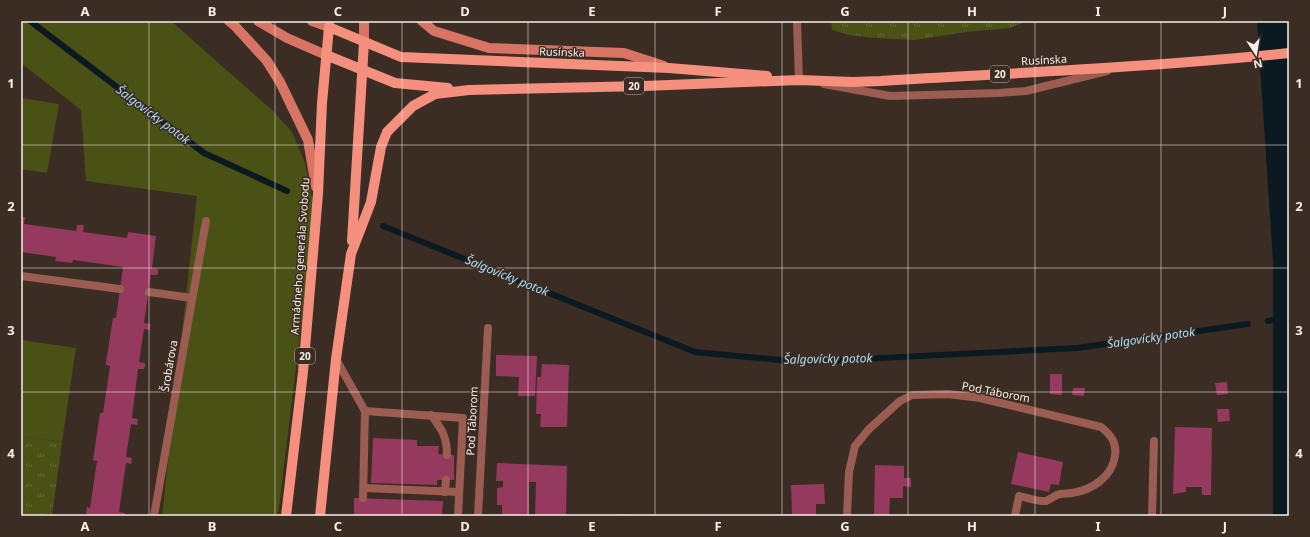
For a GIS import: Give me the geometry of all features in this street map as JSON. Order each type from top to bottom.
[{"type":"main road","name":"Armádneho generála Svobodu","points":[[286,516],[303,372],[318,194],[321,113],[329,24]]},
{"type":"main road","name":"Rusínska","points":[[329,24],[364,42],[402,57],[669,68],[799,80]]},
{"type":"main road","points":[[351,254],[364,42]]},
{"type":"main road","name":"Rusínska","points":[[469,90],[644,86],[799,80],[853,82],[1119,68],[1289,53]]},
{"type":"main road","points":[[326,55],[395,83],[469,90]]},
{"type":"main road","name":"20","points":[[320,516],[336,359],[351,254],[371,202],[381,147],[387,132],[413,106],[435,94],[469,90]]},
{"type":"street","points":[[229,21],[236,26],[267,62],[280,82],[308,140],[318,194]]},
{"type":"street","points":[[258,21],[287,38],[326,55]]},
{"type":"street","points":[[312,21],[329,24]]},
{"type":"street","points":[[364,21],[364,42]]},
{"type":"street","points":[[422,21],[434,31],[489,48],[624,54],[669,68]]},
{"type":"lane","points":[[797,21],[799,80],[890,96],[1026,91],[1119,68]]},
{"type":"lane","name":"Šrobárova","points":[[154,516],[206,221]]},
{"type":"lane","points":[[21,276],[120,289]]},
{"type":"lane","points":[[149,292],[192,298]]},
{"type":"lane","name":"Pod Táborom","points":[[478,516],[488,328]]},
{"type":"lane","points":[[336,359],[365,411],[363,498]]},
{"type":"lane","name":"Pod Táborom","points":[[847,516],[849,472],[855,446],[869,429],[900,401],[912,395],[948,394],[980,398],[1101,427],[1108,433],[1114,442],[1116,451],[1110,472],[1093,486],[1072,493],[1061,493],[1045,501],[1019,496],[1015,516]]},
{"type":"lane","points":[[365,411],[463,418],[458,516]]},
{"type":"lane","points":[[431,415],[445,435],[447,455]]},
{"type":"lane","points":[[1152,516],[1154,441]]},
{"type":"lane","points":[[445,492],[446,480]]},
{"type":"lane","points":[[364,488],[420,495],[459,492]]},
{"type":"green space","points":[[21,21],[171,21],[273,111],[292,132],[305,163],[315,210],[278,516],[162,516],[197,196],[86,181],[81,110],[21,63]]},
{"type":"green space","points":[[831,21],[1024,21],[1010,28],[966,32],[915,40],[849,35],[832,30]]},
{"type":"green space","points":[[21,98],[59,104],[47,173],[21,169]]},
{"type":"green space","points":[[21,340],[76,348],[62,442],[21,437]]},
{"type":"green space","points":[[21,437],[62,442],[52,516],[21,516]]},
{"type":"shaded area","points":[[1257,21],[1289,21],[1289,516],[1273,516],[1273,261]]},
{"type":"building","points":[[21,217],[25,217],[24,224],[76,231],[77,225],[84,225],[83,232],[127,238],[128,232],[156,236],[152,268],[158,269],[158,273],[157,275],[151,275],[144,323],[151,324],[150,330],[144,329],[139,362],[145,363],[145,366],[144,369],[138,369],[132,418],[138,419],[137,425],[131,424],[126,457],[132,458],[131,464],[126,463],[119,512],[125,513],[124,516],[86,516],[87,507],[90,508],[97,461],[93,460],[100,413],[103,413],[110,366],[106,365],[106,362],[113,318],[116,318],[123,267],[73,260],[72,263],[55,261],[56,257],[21,252]]},
{"type":"building","points":[[496,355],[537,356],[535,396],[518,396],[519,377],[496,376]]},
{"type":"building","points":[[542,364],[569,365],[567,427],[540,427],[541,414],[536,414],[537,377],[541,377]]},
{"type":"building","points":[[1050,374],[1062,374],[1062,395],[1050,394]]},
{"type":"building","points":[[1227,382],[1228,394],[1217,395],[1215,383]]},
{"type":"building","points":[[1073,388],[1085,388],[1084,396],[1072,395]]},
{"type":"building","points":[[1217,409],[1229,409],[1230,421],[1218,422]]},
{"type":"building","points":[[1175,427],[1212,428],[1211,495],[1202,495],[1202,487],[1186,487],[1186,492],[1173,494]]},
{"type":"building","points":[[373,438],[417,440],[417,446],[439,446],[438,454],[454,455],[454,480],[437,480],[437,485],[371,483]]},
{"type":"building","points":[[1018,452],[1063,462],[1059,485],[1051,484],[1049,492],[1011,484]]},
{"type":"building","points":[[497,463],[567,466],[566,516],[535,516],[536,482],[529,482],[529,516],[502,516],[502,505],[497,505],[497,488],[503,487],[503,481],[496,481]]},
{"type":"building","points":[[875,465],[904,466],[904,478],[911,478],[911,487],[903,486],[903,498],[890,498],[889,516],[874,516]]},
{"type":"building","points":[[824,484],[825,504],[816,504],[816,516],[776,516],[792,514],[791,485]]},
{"type":"building","points":[[354,498],[443,501],[442,516],[354,516]]},
{"type":"building","points":[[616,514],[635,515],[635,516],[616,516]]},
{"type":"waterway","name":"Šalgovícky potok","points":[[30,21],[204,153],[287,191]]},
{"type":"waterway","name":"Šalgovícky potok","points":[[383,226],[695,352],[802,362],[1077,348],[1248,324]]},
{"type":"waterway","name":"Šalgovícky potok","points":[[1268,321],[1289,317]]}]
